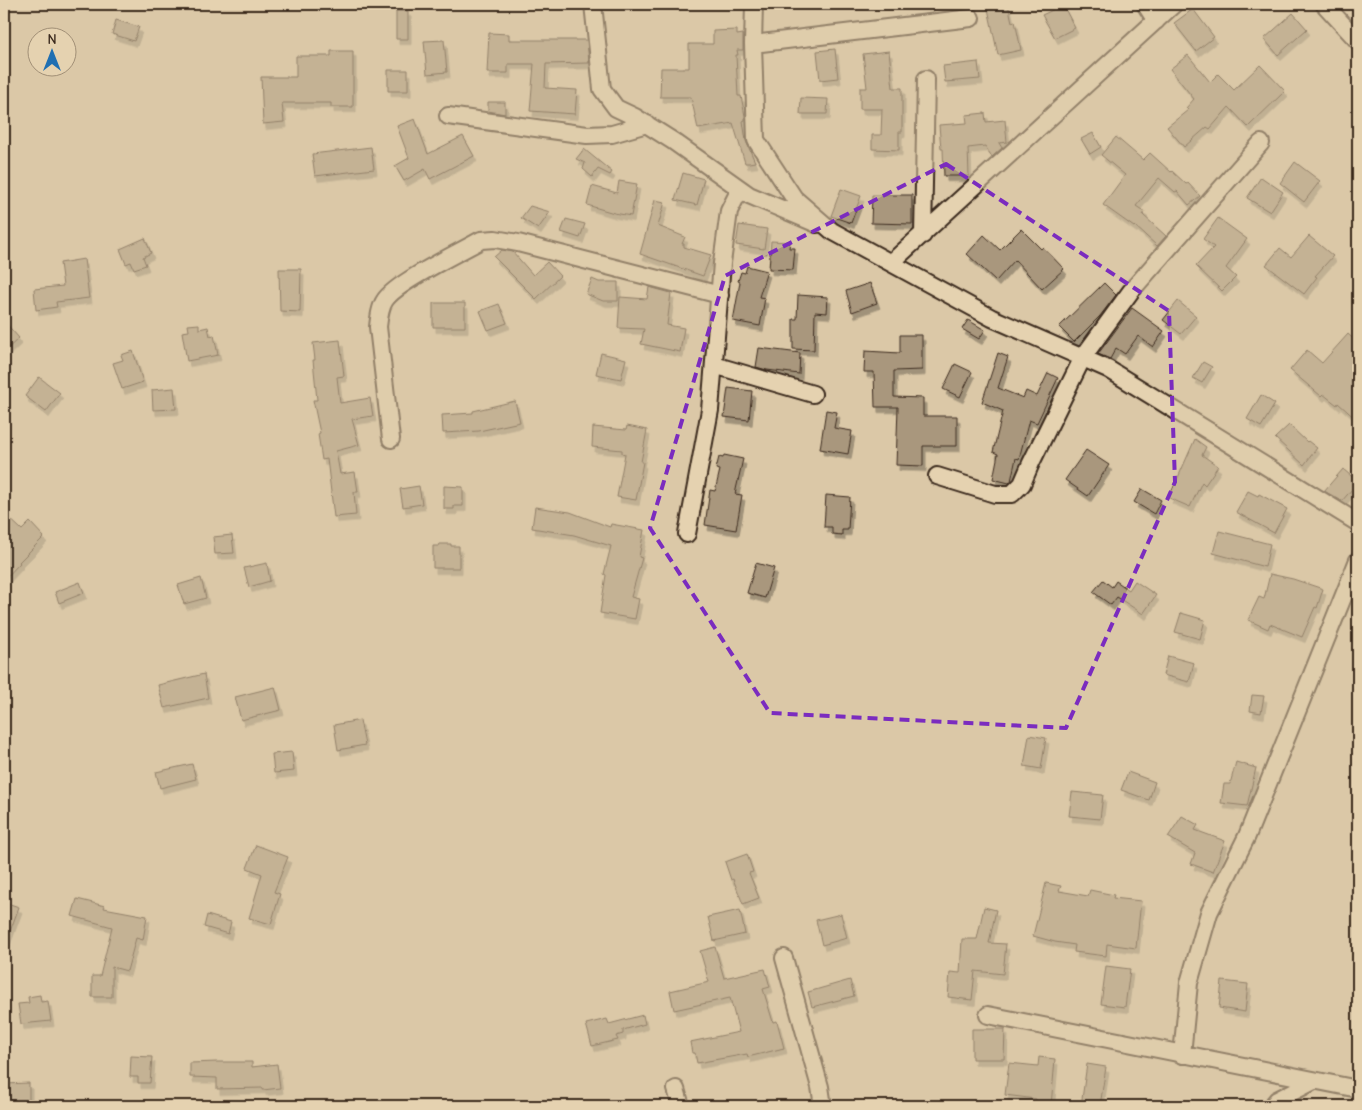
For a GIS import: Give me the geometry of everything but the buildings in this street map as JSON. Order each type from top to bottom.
[{"type":"street","points":[[593,4],[602,89],[616,108],[647,124],[673,141],[749,195],[832,231],[992,318],[1108,369],[1358,523]]},
{"type":"street","points":[[754,4],[753,44],[756,140],[794,198],[832,231]]},
{"type":"street","points":[[1145,4],[1156,21]]},
{"type":"street","points":[[892,262],[1174,4]]},
{"type":"street","points":[[1324,4],[1358,41]]},
{"type":"street","points":[[753,44],[971,18]]},
{"type":"street","points":[[923,235],[926,79]]},
{"type":"street","points":[[448,116],[587,136],[612,134],[647,124]]},
{"type":"street","points":[[937,476],[995,494],[1012,494],[1022,484],[1084,357],[1131,292],[1261,143]]},
{"type":"street","points":[[687,534],[710,410],[729,211],[740,189]]},
{"type":"street","points":[[391,439],[378,326],[385,300],[400,286],[481,240],[495,238],[518,243],[720,295]]},
{"type":"street","points":[[714,365],[813,394]]},
{"type":"street","points":[[1182,1054],[1189,984],[1209,913],[1247,836],[1358,560]]},
{"type":"street","points":[[784,958],[820,1087],[823,1106]]},
{"type":"street","points":[[988,1015],[1358,1089]]},
{"type":"street","points":[[1272,1106],[1277,1100],[1314,1081]]},
{"type":"street","points":[[676,1089],[681,1106]]},
{"type":"highlighted area","points":[[946,164],[1169,311],[1175,482],[1066,728],[770,713],[650,528],[725,276]]}]
